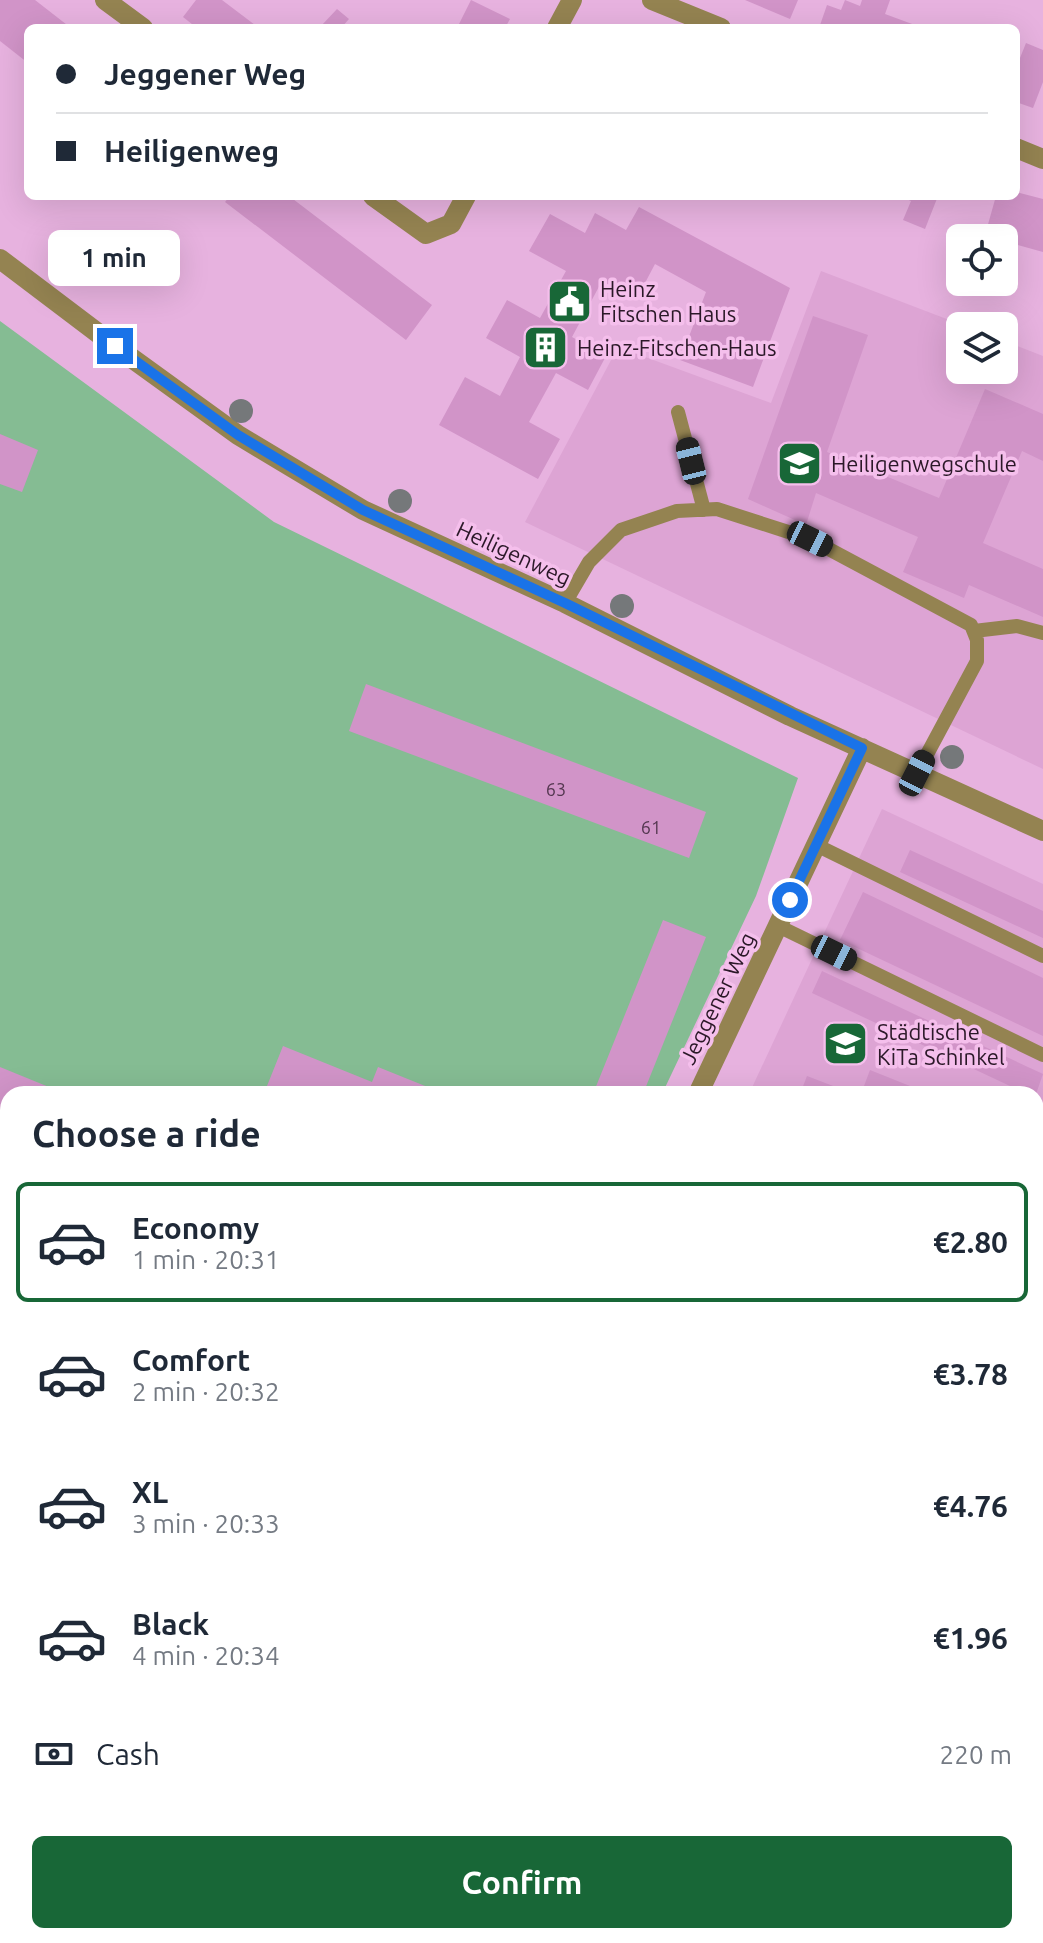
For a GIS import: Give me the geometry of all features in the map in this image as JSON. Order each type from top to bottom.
[{"type":"street","points":[[105,0],[138,24]]},
{"type":"street","points":[[559,24],[572,0]]},
{"type":"street","points":[[652,0],[711,24]]},
{"type":"street","points":[[1020,150],[1043,159]]},
{"type":"street","points":[[379,200],[426,234],[451,224],[464,200]]},
{"type":"street","name":"Heiligenweg","points":[[0,259],[115,346],[251,442],[363,510],[1043,831]]},
{"type":"street","name":"Jeggener Weg","points":[[702,1086],[862,748]]},
{"type":"lane","points":[[678,412],[704,510]]},
{"type":"lane","points":[[565,603],[589,562],[621,530],[677,511],[717,509],[810,539],[971,625],[974,631],[977,661],[917,773]]},
{"type":"lane","points":[[974,631],[1017,626],[1043,633]]},
{"type":"lane","points":[[816,845],[1043,956]]},
{"type":"lane","points":[[778,926],[1043,1055]]},
{"type":"shaded area","name":"Heiligenwegschule","points":[[821,271],[946,319],[946,384],[1018,384],[1018,346],[1043,356],[1043,769],[525,522],[618,347],[771,403]]},
{"type":"shaded area","points":[[882,809],[1043,884],[1043,1086],[753,1086]]},
{"type":"green space","points":[[0,321],[274,522],[798,778],[756,896],[666,1086],[0,1086]]},
{"type":"building","points":[[0,0],[35,0],[66,24],[24,24],[24,60],[0,41]]},
{"type":"building","points":[[196,0],[222,0],[254,24],[192,24],[183,17]]},
{"type":"building","points":[[471,0],[510,19],[507,24],[459,24]]},
{"type":"building","points":[[745,0],[798,0],[790,19]]},
{"type":"building","points":[[845,0],[860,6],[862,0],[890,0],[885,14],[912,24],[820,24],[827,5],[841,10]]},
{"type":"building","points":[[337,9],[349,19],[345,24],[323,24]]},
{"type":"building","points":[[1026,43],[1043,50],[1043,82],[1033,108],[1020,103],[1020,58]]},
{"type":"building","points":[[1020,193],[1043,199],[1043,252],[1018,245],[1018,224],[988,224],[995,200],[1020,200]]},
{"type":"building","points":[[294,200],[432,305],[406,340],[225,202]]},
{"type":"building","points":[[909,200],[936,200],[925,229],[903,220]]},
{"type":"building","name":"Heinz-Fitschen-Haus","points":[[639,207],[790,288],[753,387],[680,360],[706,292],[655,264],[636,300],[602,281],[572,337],[606,356],[588,390],[556,373],[529,422],[560,439],[538,479],[439,425],[465,377],[500,396],[520,357],[486,338],[507,300],[540,318],[566,271],[529,251],[550,214],[585,233],[595,213],[626,230]]},
{"type":"building","points":[[813,316],[868,335],[827,452],[939,498],[985,389],[1043,414],[1043,461],[1022,451],[983,543],[1043,569],[1043,617],[969,585],[964,598],[903,572],[918,537],[816,493],[806,525],[748,499]]},
{"type":"building","points":[[0,434],[38,450],[22,492],[0,484]]},
{"type":"building","points":[[366,684],[706,812],[689,858],[349,731]]},
{"type":"building","points":[[910,850],[1043,911],[1043,938],[900,872]]},
{"type":"building","points":[[863,892],[1043,978],[1043,1036],[840,940]]},
{"type":"building","points":[[663,920],[706,937],[646,1086],[596,1086]]},
{"type":"building","points":[[822,971],[1043,1074],[1039,1086],[1010,1086],[812,993]]},
{"type":"building","points":[[283,1046],[372,1082],[378,1067],[425,1086],[267,1086]]},
{"type":"building","points":[[0,1067],[46,1086],[0,1086]]},
{"type":"building","points":[[870,1070],[910,1086],[864,1086]]},
{"type":"building","points":[[807,1076],[833,1086],[803,1086]]},
{"type":"place","name":"Heinz Fitschen Haus","points":[[569,301]]},
{"type":"place","name":"Heinz-Fitschen-Haus","points":[[546,347]]},
{"type":"place","name":"Heiligenwegschule","points":[[800,463]]},
{"type":"place","name":"Städtische KiTa Schinkel","points":[[846,1044]]},
{"type":"route","points":[[115,346],[238,435],[363,510],[565,603],[790,716],[862,748],[790,900]]}]
